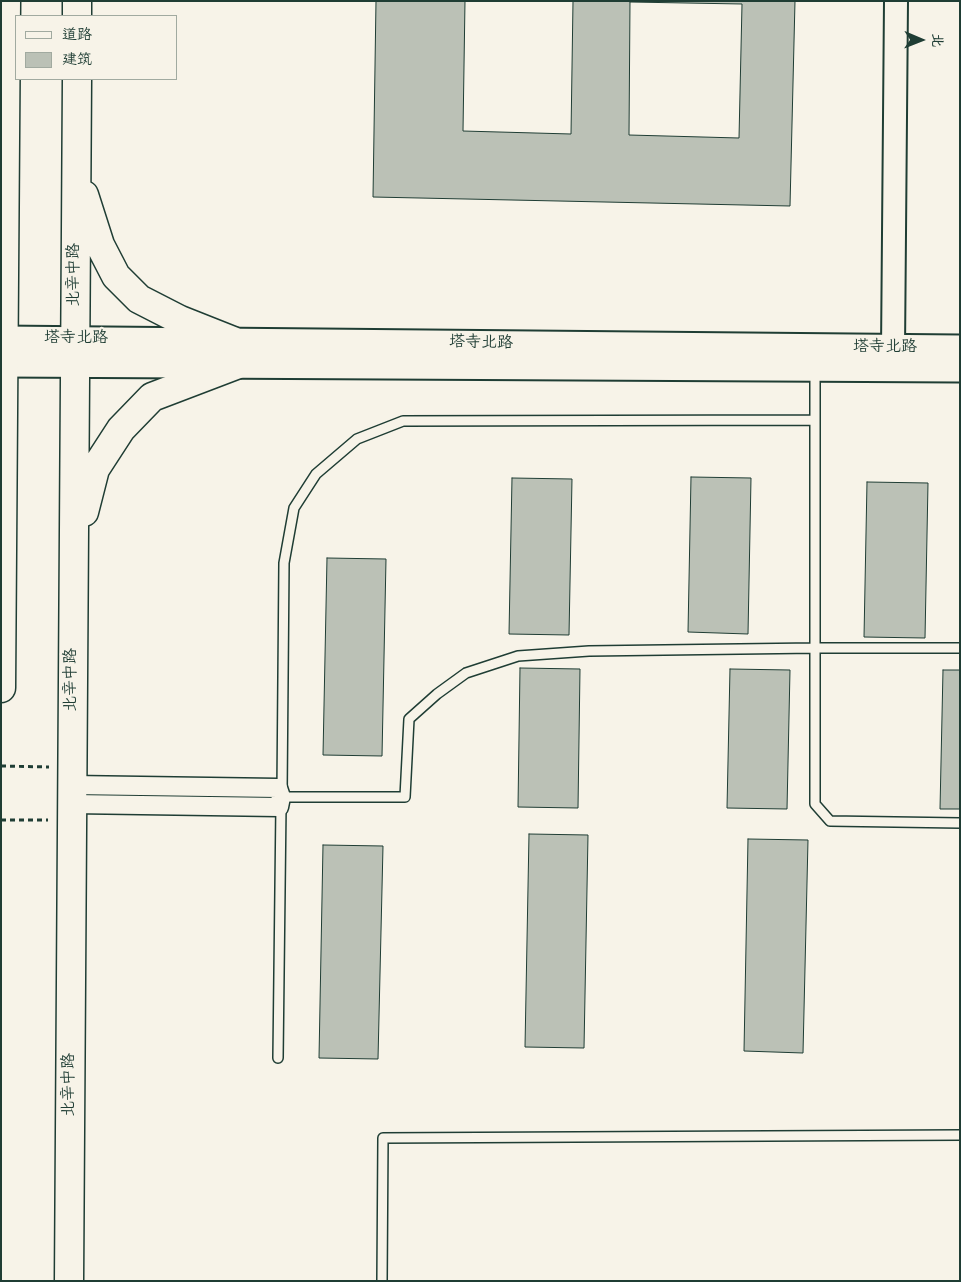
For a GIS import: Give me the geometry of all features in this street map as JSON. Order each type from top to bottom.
[{"type":"main road","points":[[1,688],[3,173],[6,1]]},
{"type":"main road","points":[[77,1],[77,15]]},
{"type":"main road","name":"北辛中路","points":[[69,1281],[76,80]]},
{"type":"main road","points":[[73,555],[94,470],[121,429],[152,398],[234,353],[180,320],[139,299],[116,276],[100,245],[76,169]]},
{"type":"main road","name":"塔寺北路","points":[[2,351],[234,353],[960,348]]},
{"type":"main road","name":"塔寺北路","points":[[234,353],[815,368],[960,369]]},
{"type":"street","points":[[893,349],[896,1]]},
{"type":"street","points":[[72,794],[279,807],[282,797]]},
{"type":"lane","points":[[815,368],[815,804],[830,821],[960,823]]},
{"type":"lane","points":[[278,1058],[284,562],[294,508],[316,474],[357,439],[403,421],[814,420]]},
{"type":"lane","points":[[282,797],[405,797],[409,718],[466,673],[518,656],[589,651],[960,648]]},
{"type":"lane","points":[[382,1281],[383,1138],[960,1135]]},
{"type":"building","points":[[376,1],[465,1],[463,131],[571,134],[573,1],[795,1],[790,206],[373,197]],"holes":[[[630,2],[742,4],[739,138],[629,135]]]},
{"type":"building","points":[[691,477],[751,478],[748,634],[688,632]]},
{"type":"building","points":[[512,478],[572,479],[569,635],[509,634]]},
{"type":"building","points":[[867,482],[928,483],[925,638],[864,637]]},
{"type":"building","points":[[327,558],[386,559],[382,756],[323,755]]},
{"type":"building","points":[[520,668],[580,669],[578,808],[518,807]]},
{"type":"building","points":[[730,669],[790,670],[787,809],[727,808]]},
{"type":"building","points":[[943,670],[960,670],[960,809],[940,809]]},
{"type":"building","points":[[529,834],[588,835],[584,1048],[525,1047]]},
{"type":"building","points":[[748,839],[808,840],[803,1053],[744,1051]]},
{"type":"building","points":[[323,845],[383,846],[378,1059],[319,1058]]}]
